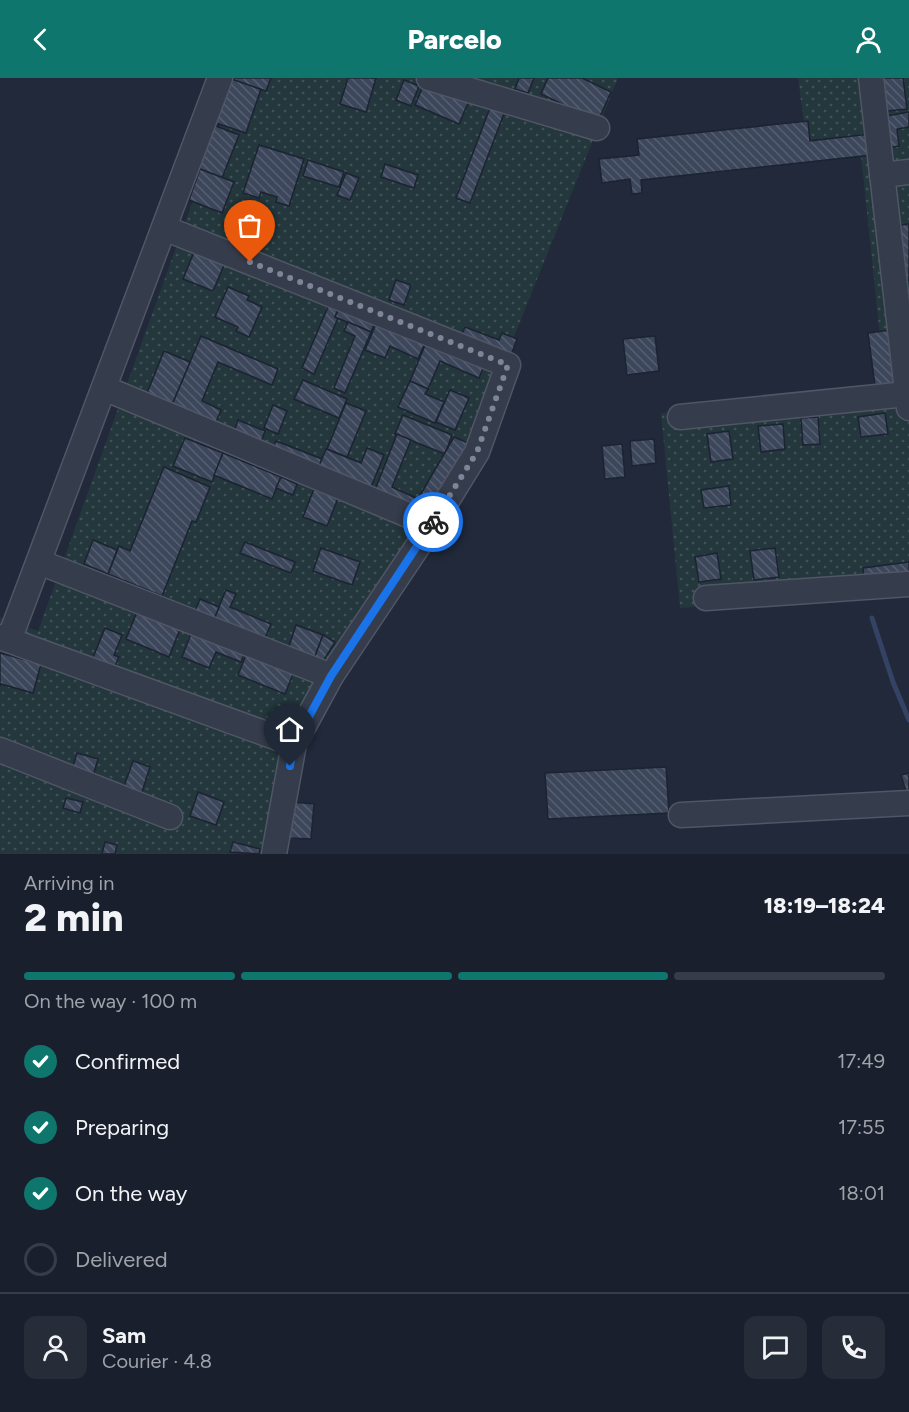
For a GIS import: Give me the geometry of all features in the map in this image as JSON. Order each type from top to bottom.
[{"type":"street","points":[[220,78],[39,562],[5,638],[294,744]]},
{"type":"street","points":[[429,78],[597,128]]},
{"type":"street","points":[[680,417],[908,401],[871,78]]},
{"type":"street","points":[[882,175],[909,172]]},
{"type":"street","points":[[164,228],[508,365],[477,452],[432,525],[331,676],[294,744],[274,854]]},
{"type":"street","points":[[104,388],[432,525]]},
{"type":"street","points":[[39,562],[331,676]]},
{"type":"street","points":[[706,598],[909,584]]},
{"type":"street","points":[[0,750],[170,817]]},
{"type":"street","points":[[681,815],[909,803]]},
{"type":"green space","points":[[237,78],[618,78],[440,521],[298,737],[273,854],[0,854],[0,617],[38,631]]},
{"type":"green space","points":[[798,78],[909,78],[909,592],[680,608],[661,413],[886,394],[859,136],[806,140]]},
{"type":"building","points":[[229,78],[261,89],[246,133],[213,122]]},
{"type":"building","points":[[229,78],[271,78],[266,91]]},
{"type":"building","points":[[348,78],[376,78],[366,112],[340,104]]},
{"type":"building","points":[[519,78],[534,78],[528,93],[515,89]]},
{"type":"building","points":[[548,78],[582,78],[611,92],[598,121],[541,94]]},
{"type":"building","points":[[883,78],[903,78],[907,109],[887,111]]},
{"type":"building","points":[[404,80],[419,86],[411,106],[396,100]]},
{"type":"building","points":[[424,84],[468,103],[459,124],[415,105]]},
{"type":"building","points":[[491,105],[505,111],[470,203],[456,198]]},
{"type":"building","points":[[909,112],[909,127],[897,129],[899,146],[886,148],[881,117]]},
{"type":"building","points":[[808,121],[810,141],[870,134],[872,155],[641,180],[642,193],[632,194],[630,179],[602,183],[599,159],[639,155],[637,139]]},
{"type":"building","points":[[208,123],[239,135],[222,178],[192,166]]},
{"type":"building","points":[[259,145],[304,159],[289,206],[276,202],[277,197],[261,192],[259,198],[243,193]]},
{"type":"building","points":[[308,160],[344,172],[339,187],[303,176]]},
{"type":"building","points":[[385,164],[418,175],[414,188],[381,177]]},
{"type":"building","points":[[200,169],[234,182],[222,213],[189,200]]},
{"type":"building","points":[[346,173],[359,178],[350,200],[337,195]]},
{"type":"building","points":[[909,224],[909,280],[899,281],[894,226]]},
{"type":"building","points":[[197,245],[227,258],[213,291],[183,279]]},
{"type":"building","points":[[396,280],[411,285],[404,305],[389,300]]},
{"type":"building","points":[[228,287],[249,296],[247,300],[262,307],[249,337],[236,331],[238,327],[215,317]]},
{"type":"building","points":[[331,300],[340,304],[335,317],[338,318],[314,374],[302,368]]},
{"type":"building","points":[[342,302],[377,317],[371,332],[335,317]]},
{"type":"building","points":[[379,317],[427,338],[418,359],[390,346],[385,358],[365,350]]},
{"type":"building","points":[[348,322],[371,332],[345,393],[334,388],[355,336],[344,331]]},
{"type":"building","points":[[465,327],[499,340],[502,333],[517,339],[510,358],[460,339]]},
{"type":"building","points":[[898,329],[898,391],[876,393],[868,333]]},
{"type":"building","points":[[201,336],[278,369],[272,385],[218,362],[202,401],[221,410],[212,432],[168,414]]},
{"type":"building","points":[[429,336],[486,361],[479,378],[440,361],[428,389],[410,381]]},
{"type":"building","points":[[655,336],[659,371],[627,375],[623,339]]},
{"type":"building","points":[[164,351],[190,362],[168,414],[143,403]]},
{"type":"building","points":[[303,380],[347,399],[339,418],[294,399]]},
{"type":"building","points":[[410,381],[428,389],[425,394],[444,402],[435,423],[398,407]]},
{"type":"building","points":[[450,390],[469,398],[455,430],[436,422]]},
{"type":"building","points":[[346,403],[366,411],[347,457],[327,449]]},
{"type":"building","points":[[273,405],[287,411],[278,434],[264,428]]},
{"type":"building","points":[[885,413],[888,434],[861,437],[858,417]]},
{"type":"building","points":[[403,415],[452,435],[445,454],[395,434]]},
{"type":"building","points":[[818,417],[820,444],[803,445],[801,418]]},
{"type":"building","points":[[238,420],[265,431],[260,445],[233,434]]},
{"type":"building","points":[[783,424],[785,449],[761,452],[758,426]]},
{"type":"building","points":[[729,431],[733,459],[711,462],[707,434]]},
{"type":"building","points":[[397,434],[411,440],[392,487],[418,499],[454,437],[468,443],[429,518],[373,495]]},
{"type":"building","points":[[185,438],[223,453],[212,482],[173,466]]},
{"type":"building","points":[[654,439],[656,463],[632,466],[630,441]]},
{"type":"building","points":[[276,441],[322,459],[317,471],[271,453]]},
{"type":"building","points":[[622,444],[625,477],[605,479],[602,446]]},
{"type":"building","points":[[367,448],[384,455],[369,492],[317,471],[326,449],[361,463]]},
{"type":"building","points":[[223,453],[281,477],[272,499],[214,475]]},
{"type":"building","points":[[164,467],[210,487],[196,522],[192,521],[162,596],[108,574],[119,546],[130,551]]},
{"type":"building","points":[[281,477],[297,484],[293,495],[276,488]]},
{"type":"building","points":[[729,486],[731,505],[704,508],[701,490]]},
{"type":"building","points":[[314,489],[338,498],[327,526],[303,517]]},
{"type":"building","points":[[93,540],[117,550],[108,574],[84,564]]},
{"type":"building","points":[[245,542],[295,562],[291,573],[240,553]]},
{"type":"building","points":[[321,548],[360,562],[352,585],[313,571]]},
{"type":"building","points":[[775,548],[779,577],[754,580],[750,551]]},
{"type":"building","points":[[717,553],[721,579],[699,582],[695,557]]},
{"type":"building","points":[[909,562],[909,578],[865,584],[863,568]]},
{"type":"building","points":[[226,590],[236,594],[230,607],[271,624],[264,640],[214,619]]},
{"type":"building","points":[[200,599],[219,607],[214,619],[195,611]]},
{"type":"building","points":[[139,607],[182,624],[169,657],[126,639]]},
{"type":"building","points":[[296,625],[323,635],[314,659],[288,649]]},
{"type":"building","points":[[194,626],[247,647],[241,662],[216,652],[209,668],[182,657]]},
{"type":"building","points":[[105,628],[122,635],[114,655],[119,657],[114,668],[92,660]]},
{"type":"building","points":[[323,635],[335,642],[322,663],[314,659]]},
{"type":"building","points":[[248,650],[295,669],[285,694],[238,675]]},
{"type":"building","points":[[0,653],[41,664],[33,693],[1,684],[0,686]]},
{"type":"building","points":[[77,753],[98,759],[93,776],[72,770]]},
{"type":"building","points":[[133,761],[150,767],[141,795],[123,789]]},
{"type":"building","points":[[666,767],[669,813],[548,819],[545,773]]},
{"type":"building","points":[[909,773],[909,791],[906,791],[901,775]]},
{"type":"building","points":[[198,792],[224,802],[216,825],[190,816]]},
{"type":"building","points":[[66,798],[83,802],[80,813],[63,808]]},
{"type":"building","points":[[291,802],[314,804],[311,839],[289,838]]},
{"type":"building","points":[[105,842],[117,845],[115,854],[102,854]]},
{"type":"building","points":[[233,842],[260,849],[259,854],[230,852]]},
{"type":"waterway","points":[[872,618],[893,682],[909,720]]},
{"type":"way so far","points":[[250,262],[508,365],[477,452],[433,522]]},
{"type":"route","points":[[290,766],[294,744],[331,676],[433,522]]}]
